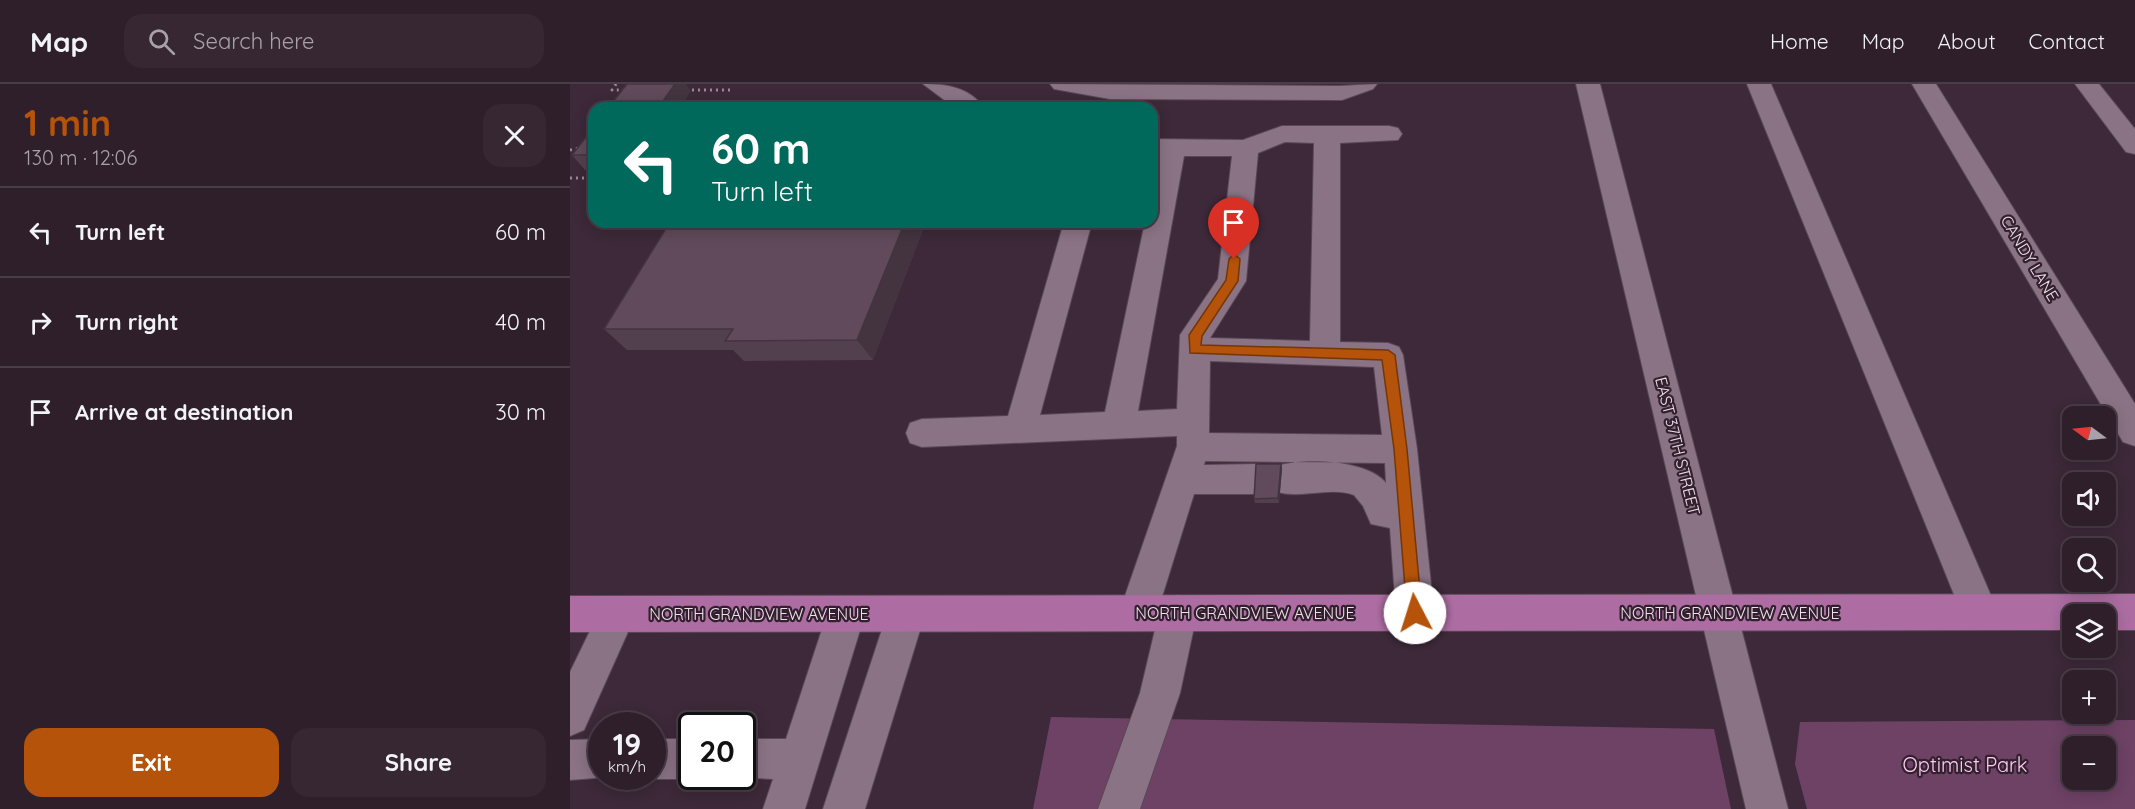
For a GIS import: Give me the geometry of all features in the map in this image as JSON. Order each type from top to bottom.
[{"type":"main road","name":"NORTH GRANDVIEW AVENUE","points":[[570,614],[2135,612]]},
{"type":"street","points":[[935,84],[963,102]]},
{"type":"street","points":[[1062,84],[1110,92],[1330,93],[1353,91],[1365,84]]},
{"type":"street","name":"EAST 37TH STREET","points":[[1588,84],[1767,809]]},
{"type":"street","points":[[1759,84],[1979,612]]},
{"type":"street","name":"CANDY LANE","points":[[1924,84],[2135,432]]},
{"type":"street","points":[[2087,84],[2135,146]]},
{"type":"street","points":[[1158,179],[1163,147],[1246,148],[1281,134],[1389,134]]},
{"type":"street","points":[[1325,353],[1328,135]]},
{"type":"street","points":[[1138,614],[1183,480],[1193,435],[1196,335],[1232,281],[1246,148]]},
{"type":"street","points":[[1020,429],[1076,228]]},
{"type":"street","points":[[1119,425],[1150,228]]},
{"type":"street","points":[[1195,350],[1388,355],[1400,449],[1415,613]]},
{"type":"street","points":[[921,433],[1119,425],[1193,435],[1400,449]]},
{"type":"street","points":[[1183,480],[1344,478],[1363,482],[1378,498],[1383,513],[1405,513]]},
{"type":"street","points":[[1119,809],[1160,693],[1178,613]]},
{"type":"street","points":[[570,716],[617,614]]},
{"type":"street","points":[[784,809],[846,614]]},
{"type":"street","points":[[844,809],[906,614]]},
{"type":"street","points":[[570,760],[588,759]]},
{"type":"street","points":[[756,759],[800,759]]},
{"type":"path","points":[[616,84],[612,90],[629,90]]},
{"type":"path","points":[[681,90],[731,90]]},
{"type":"path","points":[[570,150],[584,149]]},
{"type":"path","points":[[570,178],[588,178]]},
{"type":"green space","points":[[1051,717],[1714,729],[1731,809],[1033,809]]},
{"type":"green space","name":"Optimist Park","points":[[2062,720],[2062,724],[2116,724],[2116,720],[2135,720],[2135,809],[1807,809],[1795,764],[1800,722]]},
{"type":"building","points":[[627,84],[675,84],[662,102],[613,102]]},
{"type":"building","points":[[588,135],[588,155],[572,155]]},
{"type":"building","points":[[666,228],[903,228],[857,340],[725,341],[733,329],[604,329]]},
{"type":"building","points":[[1256,464],[1281,464],[1278,498],[1254,499]]},
{"type":"route","points":[[1234,259],[1232,281],[1196,335],[1195,350],[1388,355],[1400,449],[1415,613]]}]
